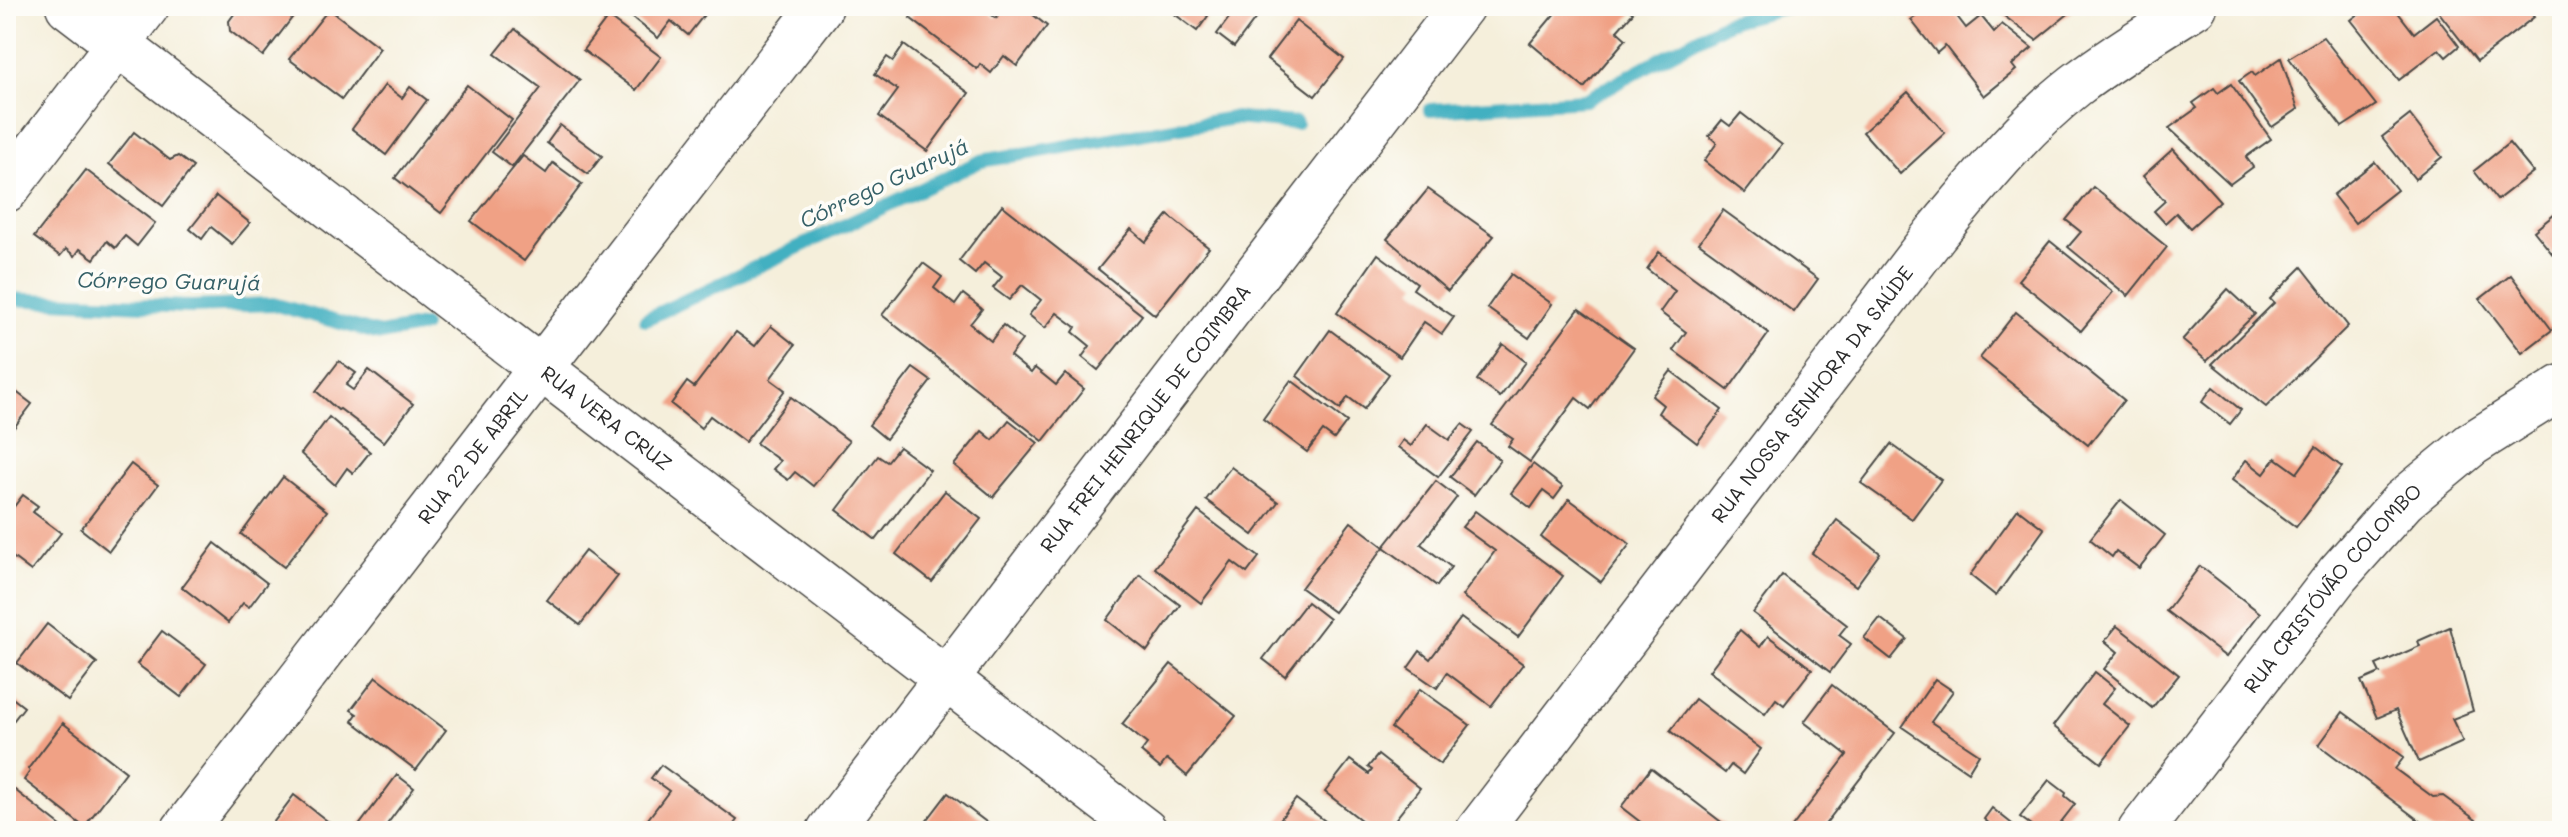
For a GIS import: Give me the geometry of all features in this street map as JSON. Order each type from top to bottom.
[{"type":"street","name":"RUA VERA CRUZ","points":[[68,6],[1145,831]]},
{"type":"street","points":[[6,190],[147,6]]},
{"type":"street","name":"RUA 22 DE ABRIL","points":[[183,831],[821,6]]},
{"type":"street","name":"RUA FREI HENRIQUE DE COIMBRA","points":[[829,831],[1462,6]]},
{"type":"street","name":"RUA NOSSA SENHORA DA SAÚDE","points":[[1478,831],[1936,233],[2005,152],[2075,86],[2195,6]]},
{"type":"street","name":"RUA CRISTÓVÃO COLOMBO","points":[[2140,831],[2338,574],[2403,501],[2472,444],[2562,387]]},
{"type":"building","points":[[240,6],[301,6],[263,56],[230,31],[229,21]]},
{"type":"building","points":[[618,6],[711,6],[688,35],[671,21],[658,38]]},
{"type":"building","points":[[919,6],[980,6],[996,18],[1005,6],[1022,6],[1047,26],[1017,66],[1004,56],[991,73],[980,64],[977,69],[910,18]]},
{"type":"building","points":[[1164,6],[1206,6],[1201,11],[1208,16],[1197,31]]},
{"type":"building","points":[[1238,6],[1257,6],[1262,10],[1234,47],[1217,34]]},
{"type":"building","points":[[1561,6],[1624,6],[1633,13],[1617,31],[1626,39],[1584,88],[1530,43]]},
{"type":"building","points":[[1946,6],[1966,28],[1981,16],[1994,32],[2002,24],[2032,48],[2012,65],[2016,70],[1984,96],[1945,46],[1937,53],[1911,20],[1926,9],[1932,16]]},
{"type":"building","points":[[1991,6],[2078,6],[2036,40]]},
{"type":"building","points":[[2369,6],[2393,6],[2414,33],[2436,16],[2459,46],[2446,57],[2439,49],[2399,80],[2351,20]]},
{"type":"building","points":[[2434,6],[2525,6],[2534,17],[2477,61]]},
{"type":"building","points":[[329,9],[380,48],[342,99],[289,59]]},
{"type":"building","points":[[608,17],[661,57],[636,90],[583,50]]},
{"type":"building","points":[[1296,21],[1344,59],[1315,96],[1267,59]]},
{"type":"building","points":[[515,29],[580,80],[512,167],[492,152],[541,88],[495,54]]},
{"type":"building","points":[[2323,37],[2376,105],[2342,127],[2289,58]]},
{"type":"building","points":[[904,45],[969,93],[927,151],[879,116],[898,90],[875,74],[887,57],[893,61]]},
{"type":"building","points":[[2281,58],[2298,109],[2272,127],[2239,81],[2252,72],[2255,76]]},
{"type":"building","points":[[2231,84],[2271,139],[2246,157],[2253,167],[2230,184],[2169,128],[2197,108],[2193,103],[2214,88],[2218,93]]},
{"type":"building","points":[[385,85],[402,98],[410,87],[427,100],[386,155],[352,129]]},
{"type":"building","points":[[467,85],[512,120],[441,213],[395,178]]},
{"type":"building","points":[[1908,92],[1945,133],[1900,174],[1863,132]]},
{"type":"building","points":[[1741,113],[1782,145],[1745,193],[1704,161],[1717,143],[1709,136],[1722,120],[1730,126]]},
{"type":"building","points":[[2410,115],[2442,157],[2415,179],[2382,137]]},
{"type":"building","points":[[560,125],[602,156],[588,174],[547,143]]},
{"type":"building","points":[[134,132],[170,160],[178,156],[193,167],[163,206],[109,164]]},
{"type":"building","points":[[2509,143],[2533,172],[2497,200],[2474,171]]},
{"type":"building","points":[[2173,149],[2220,201],[2190,228],[2176,213],[2165,223],[2154,211],[2165,201],[2143,176]]},
{"type":"building","points":[[523,156],[546,173],[553,163],[582,184],[524,261],[471,221]]},
{"type":"building","points":[[2375,162],[2397,190],[2355,223],[2333,195]]},
{"type":"building","points":[[86,170],[155,223],[137,246],[125,236],[115,248],[107,241],[94,259],[80,249],[75,256],[66,249],[60,256],[34,237]]},
{"type":"building","points":[[2093,187],[2167,247],[2128,296],[2068,247],[2081,232],[2066,220]]},
{"type":"building","points":[[1428,189],[1494,236],[1448,291],[1387,239]]},
{"type":"building","points":[[216,196],[250,223],[232,244],[211,227],[202,239],[190,229]]},
{"type":"building","points":[[1002,205],[1142,315],[1098,370],[1082,357],[1090,346],[1073,332],[1076,327],[1057,313],[1045,328],[1029,315],[1041,300],[1022,285],[1009,300],[993,288],[1002,277],[984,263],[975,274],[959,261]]},
{"type":"building","points":[[1723,210],[1818,279],[1794,312],[1699,243]]},
{"type":"building","points":[[2560,210],[2562,213],[2562,266],[2534,231]]},
{"type":"building","points":[[1168,215],[1209,248],[1155,315],[1098,269],[1131,229],[1146,242]]},
{"type":"building","points":[[2050,241],[2113,292],[2081,331],[2018,280]]},
{"type":"building","points":[[1659,252],[1769,333],[1728,390],[1673,350],[1686,332],[1660,312],[1675,291],[1647,269]]},
{"type":"building","points":[[1378,254],[1417,283],[1413,289],[1454,317],[1442,334],[1424,322],[1400,357],[1337,313]]},
{"type":"building","points":[[923,263],[942,277],[934,288],[955,305],[963,294],[982,309],[970,324],[991,341],[1003,325],[1022,340],[1010,356],[1031,373],[1035,368],[1056,385],[1065,374],[1084,389],[1043,441],[882,315]]},
{"type":"building","points":[[2302,267],[2348,326],[2266,407],[2212,364],[2274,303],[2270,299]]},
{"type":"building","points":[[1511,274],[1552,304],[1529,338],[1487,308]]},
{"type":"building","points":[[2511,275],[2552,330],[2522,353],[2480,299]]},
{"type":"building","points":[[2228,289],[2255,314],[2207,361],[2182,340]]},
{"type":"building","points":[[1579,309],[1634,348],[1590,409],[1576,398],[1530,462],[1508,446],[1513,439],[1492,425]]},
{"type":"building","points":[[2016,312],[2124,400],[2088,445],[1980,358]]},
{"type":"building","points":[[771,326],[795,345],[770,379],[785,390],[745,442],[710,416],[701,428],[671,404],[687,382],[694,387],[736,332],[755,346]]},
{"type":"building","points":[[1330,330],[1389,374],[1364,409],[1348,397],[1340,409],[1297,376]]},
{"type":"building","points":[[1503,344],[1526,362],[1500,397],[1477,380]]},
{"type":"building","points":[[339,361],[356,373],[346,385],[353,390],[369,370],[413,404],[384,442],[316,391]]},
{"type":"building","points":[[913,368],[931,381],[886,439],[869,425]]},
{"type":"building","points":[[1671,371],[1722,410],[1697,443],[1658,413],[1663,405],[1652,396]]},
{"type":"building","points":[[1291,380],[1347,422],[1334,439],[1323,431],[1307,452],[1263,419]]},
{"type":"building","points":[[6,384],[32,404],[6,438]]},
{"type":"building","points":[[2213,387],[2241,410],[2230,424],[2202,402]]},
{"type":"building","points":[[791,397],[849,441],[813,486],[795,472],[788,480],[773,469],[780,461],[756,443]]},
{"type":"building","points":[[329,417],[370,452],[353,473],[347,468],[335,485],[301,454]]},
{"type":"building","points":[[1009,420],[1038,443],[993,497],[954,465],[982,431],[993,440]]},
{"type":"building","points":[[1427,424],[1449,440],[1462,424],[1473,432],[1438,477],[1398,447],[1403,440],[1411,446]]},
{"type":"building","points":[[1477,442],[1500,460],[1474,495],[1450,477]]},
{"type":"building","points":[[1891,444],[1941,480],[1912,519],[1861,483]]},
{"type":"building","points":[[899,447],[930,470],[876,540],[837,510],[878,456],[887,462]]},
{"type":"building","points":[[2316,447],[2342,467],[2296,527],[2232,480],[2246,460],[2264,474],[2276,458],[2297,473]]},
{"type":"building","points":[[131,464],[158,485],[109,551],[81,529]]},
{"type":"building","points":[[1533,464],[1563,487],[1554,499],[1543,491],[1531,508],[1511,493]]},
{"type":"building","points":[[1231,467],[1278,502],[1253,535],[1206,500]]},
{"type":"building","points":[[283,477],[327,511],[284,567],[241,534]]},
{"type":"building","points":[[1436,481],[1457,497],[1421,544],[1451,567],[1437,586],[1384,547]]},
{"type":"building","points":[[945,491],[981,519],[932,582],[896,554]]},
{"type":"building","points":[[23,495],[38,506],[33,512],[61,533],[31,571],[6,552],[6,517]]},
{"type":"building","points":[[1569,499],[1630,544],[1601,582],[1541,537]]},
{"type":"building","points":[[2121,500],[2165,535],[2139,568],[2116,551],[2112,557],[2090,539]]},
{"type":"building","points":[[2018,509],[2044,529],[1996,596],[1970,575]]},
{"type":"building","points":[[1198,511],[1259,557],[1247,573],[1232,562],[1201,603],[1155,568]]},
{"type":"building","points":[[1475,511],[1563,576],[1518,637],[1462,596],[1495,551],[1462,527]]},
{"type":"building","points":[[1837,520],[1880,553],[1856,586],[1812,553]]},
{"type":"building","points":[[1351,522],[1384,547],[1334,612],[1301,588]]},
{"type":"building","points":[[215,543],[267,583],[249,607],[243,603],[228,623],[182,587]]},
{"type":"building","points":[[585,551],[618,576],[580,625],[547,600]]},
{"type":"building","points":[[2200,566],[2260,613],[2226,657],[2166,611]]},
{"type":"building","points":[[1140,575],[1180,605],[1147,651],[1107,620]]},
{"type":"building","points":[[1782,575],[1847,625],[1839,635],[1851,644],[1830,672],[1753,613]]},
{"type":"building","points":[[1307,602],[1329,619],[1285,676],[1263,659]]},
{"type":"building","points":[[1461,618],[1523,664],[1491,706],[1447,673],[1437,688],[1408,668],[1420,651],[1430,659]]},
{"type":"building","points":[[1880,618],[1907,639],[1891,659],[1864,638]]},
{"type":"building","points":[[47,624],[97,663],[68,701],[17,663]]},
{"type":"building","points":[[2117,626],[2179,675],[2152,708],[2104,669],[2118,652],[2105,641]]},
{"type":"building","points":[[2450,627],[2473,711],[2452,719],[2463,742],[2419,762],[2396,710],[2377,718],[2361,681],[2380,673],[2376,665],[2420,646],[2418,641]]},
{"type":"building","points":[[1740,630],[1760,647],[1768,636],[1812,669],[1784,705],[1776,699],[1765,714],[1709,671]]},
{"type":"building","points":[[162,631],[206,664],[181,697],[137,664]]},
{"type":"building","points":[[1171,664],[1236,716],[1187,776],[1167,759],[1160,768],[1141,752],[1147,744],[1122,724]]},
{"type":"building","points":[[2095,672],[2115,688],[2102,704],[2130,726],[2101,763],[2053,726]]},
{"type":"building","points":[[376,677],[446,730],[416,770],[352,721],[357,714],[351,710]]},
{"type":"building","points":[[1935,679],[1953,691],[1931,722],[1979,754],[1968,772],[1902,727]]},
{"type":"building","points":[[1832,685],[1895,733],[1820,831],[1789,831],[1847,755],[1804,722]]},
{"type":"building","points":[[1420,689],[1470,725],[1440,764],[1391,728]]},
{"type":"building","points":[[6,693],[24,707],[6,730]]},
{"type":"building","points":[[1695,699],[1761,749],[1743,774],[1731,765],[1725,773],[1670,731]]},
{"type":"building","points":[[2343,712],[2404,757],[2395,769],[2433,797],[2443,796],[2476,820],[2469,831],[2433,831],[2319,745]]},
{"type":"building","points":[[63,723],[126,772],[84,827],[24,780],[30,771],[28,769]]},
{"type":"building","points":[[1378,755],[1420,788],[1386,831],[1375,831],[1325,792],[1350,760],[1369,774],[1372,770],[1368,767]]},
{"type":"building","points":[[661,765],[737,820],[729,831],[639,831],[669,791],[651,778]]},
{"type":"building","points":[[1651,768],[1729,828],[1727,831],[1652,831],[1621,807]]},
{"type":"building","points":[[397,775],[414,788],[382,831],[355,831]]},
{"type":"building","points":[[2049,780],[2075,804],[2057,827],[2039,831],[2020,817]]},
{"type":"building","points":[[6,783],[67,831],[6,831]]},
{"type":"building","points":[[948,793],[994,828],[992,831],[919,831]]},
{"type":"building","points":[[294,795],[340,831],[267,831]]},
{"type":"building","points":[[1296,799],[1325,821],[1321,826],[1327,831],[1271,831]]},
{"type":"building","points":[[1992,808],[2021,831],[1990,831],[1993,827],[1984,819]]},
{"type":"waterway","name":"Córrego Guarujá","points":[[1430,110],[1585,100],[1728,22],[1790,6]]},
{"type":"waterway","name":"Córrego Guarujá","points":[[646,319],[981,161],[1233,118],[1296,123]]},
{"type":"waterway","name":"Córrego Guarujá","points":[[6,299],[191,307],[273,304],[380,334],[423,326]]}]
